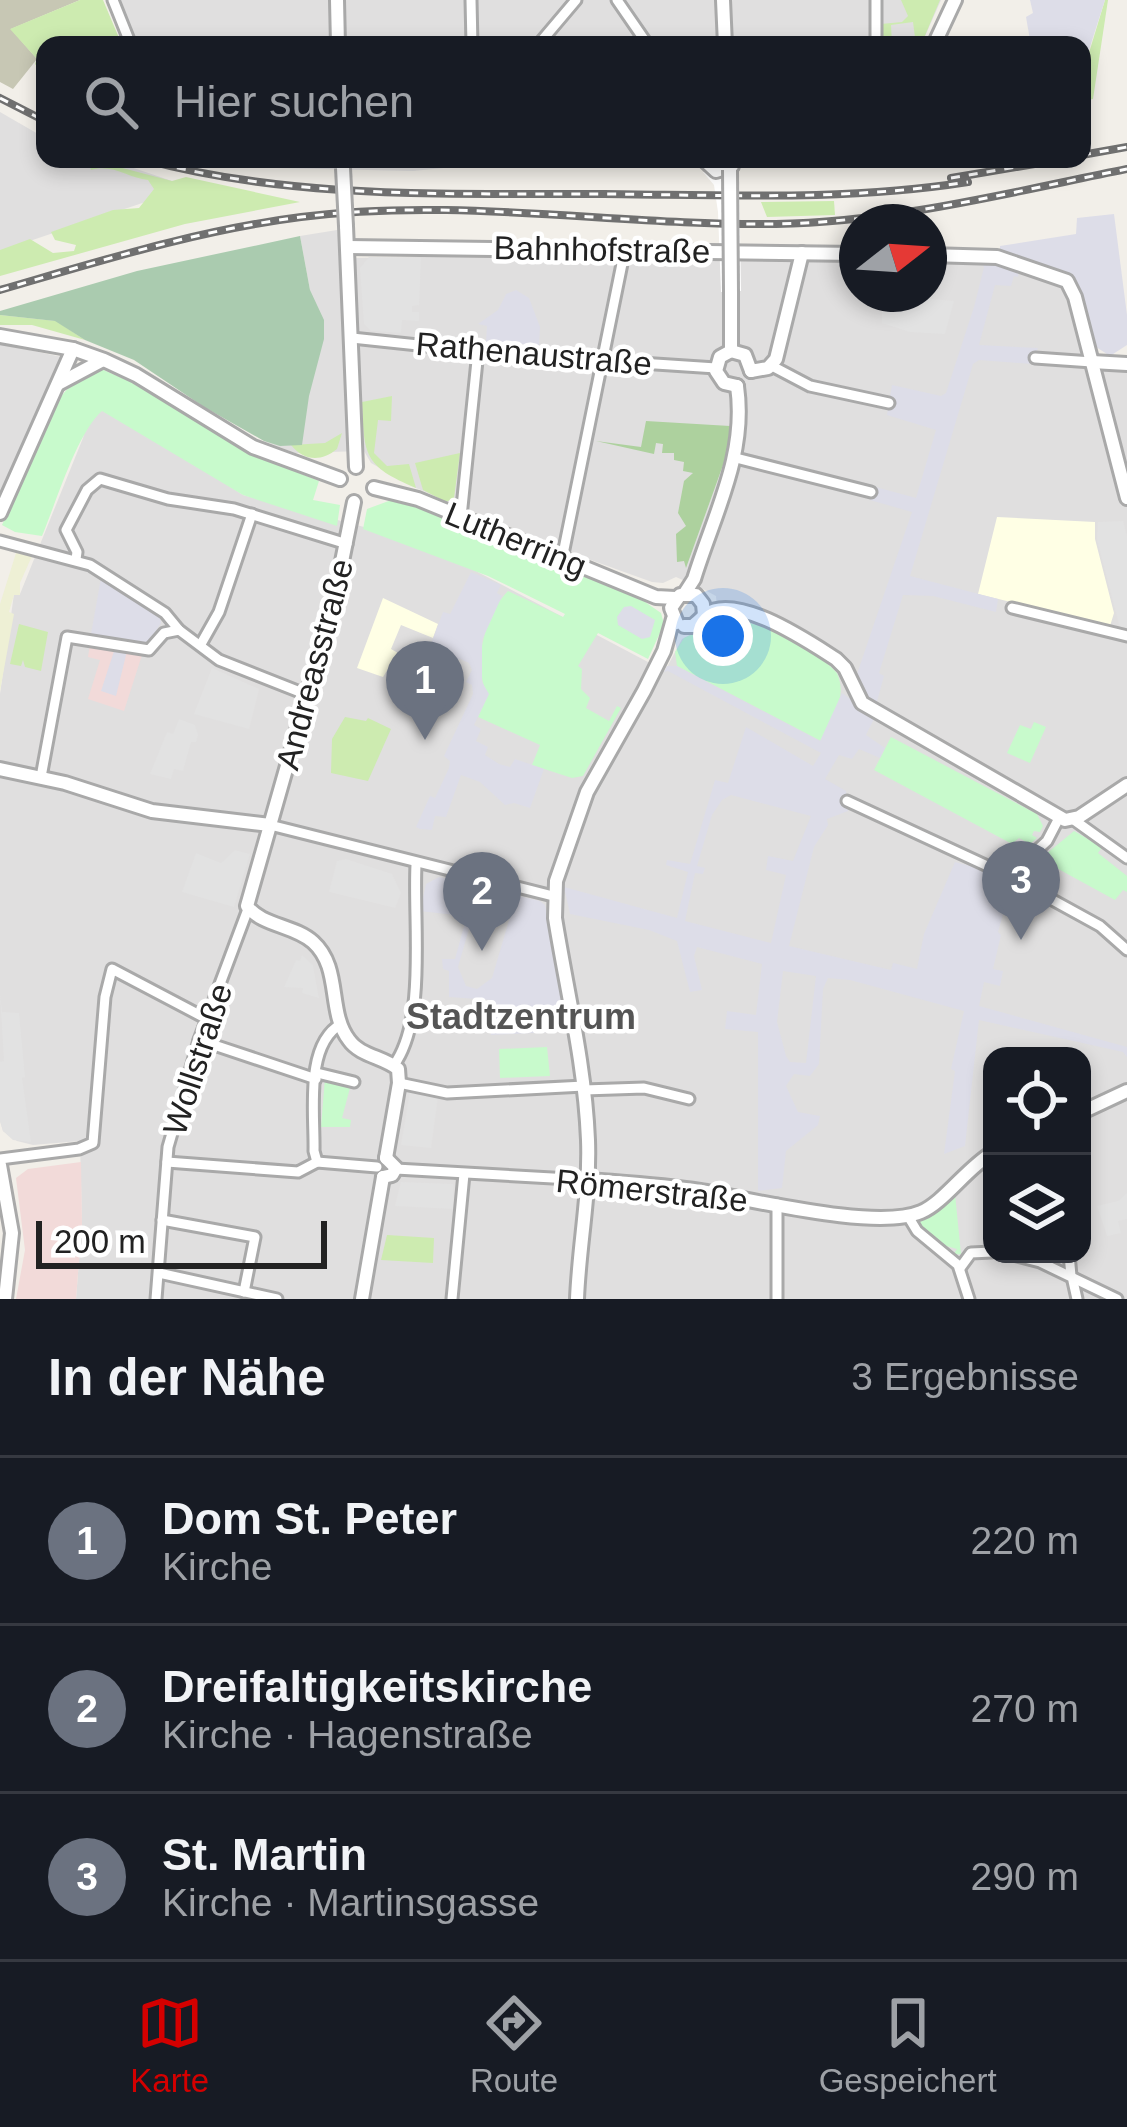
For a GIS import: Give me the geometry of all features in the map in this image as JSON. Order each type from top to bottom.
[{"type":"street","points":[[114,0],[128,36]]},
{"type":"street","points":[[337,0],[338,36]]},
{"type":"street","points":[[471,0],[472,36]]},
{"type":"street","points":[[546,36],[576,0]]},
{"type":"street","points":[[616,0],[642,36]]},
{"type":"street","points":[[723,0],[724,36]]},
{"type":"street","points":[[876,0],[876,36]]},
{"type":"street","points":[[938,36],[956,0]]},
{"type":"street","points":[[342,168],[356,467]]},
{"type":"street","points":[[731,351],[732,168]]},
{"type":"street","name":"Bahnhofstraße","points":[[347,247],[839,254]]},
{"type":"street","points":[[562,559],[625,249]]},
{"type":"street","points":[[772,366],[802,253]]},
{"type":"street","points":[[947,255],[997,256],[1064,278],[1073,290],[1126,492]]},
{"type":"street","points":[[0,336],[104,360],[253,447],[340,479]]},
{"type":"street","name":"Rathenaustraße","points":[[352,338],[716,368]]},
{"type":"street","points":[[0,513],[73,350]]},
{"type":"street","points":[[461,517],[478,351]]},
{"type":"street","points":[[752,371],[745,355],[731,351],[720,357],[716,368],[724,383],[737,386],[752,371],[772,366],[810,386],[889,404]]},
{"type":"street","points":[[1035,358],[1127,364]]},
{"type":"street","points":[[57,385],[104,360]]},
{"type":"street","points":[[577,1299],[588,1180],[584,1088],[553,896],[587,792],[686,608],[736,458],[740,433],[737,386]]},
{"type":"street","points":[[736,458],[871,493]]},
{"type":"street","points":[[356,467],[369,472],[374,488],[365,500],[354,502],[342,494],[340,479],[356,467]]},
{"type":"street","points":[[76,559],[66,530],[87,490],[100,479],[168,500],[252,514],[347,544]]},
{"type":"street","name":"Lutherring","points":[[374,488],[410,496],[686,608],[758,615],[845,668],[862,703],[1059,818]]},
{"type":"street","name":"Andreasstraße","points":[[270,826],[347,544],[354,502]]},
{"type":"street","points":[[201,644],[219,612],[252,514]]},
{"type":"street","points":[[0,541],[76,559],[165,613],[178,630],[227,665],[305,694]]},
{"type":"street","points":[[1012,608],[1127,635]]},
{"type":"street","points":[[41,777],[66,638],[71,635],[149,650],[164,633],[178,630]]},
{"type":"street","points":[[0,769],[174,816],[270,826],[553,896]]},
{"type":"street","points":[[1074,820],[1127,784]]},
{"type":"street","points":[[847,801],[1009,876],[1100,926],[1127,950]]},
{"type":"street","points":[[1009,876],[1047,842],[1059,818],[1074,820],[1127,858]]},
{"type":"street","name":"Wollstraße","points":[[156,1299],[167,1162],[177,1111],[248,909],[248,893],[270,826]]},
{"type":"street","points":[[362,1299],[399,1083],[394,1065],[407,1044],[414,1013],[416,865]]},
{"type":"street","points":[[248,909],[317,947],[331,974],[340,1021],[355,1047],[394,1065]]},
{"type":"street","points":[[5,1299],[12,1233],[0,1162],[85,1148],[95,1140],[105,997],[112,969],[207,1019]]},
{"type":"street","points":[[317,1162],[317,1076],[323,1040],[340,1021]]},
{"type":"street","points":[[199,1040],[317,1076],[354,1082]]},
{"type":"street","points":[[399,1083],[447,1093],[636,1087],[689,1099]]},
{"type":"street","points":[[1091,1108],[1127,1091]]},
{"type":"street","points":[[969,1299],[960,1268],[917,1231],[908,1216],[930,1207],[989,1155]]},
{"type":"street","name":"Römerstraße","points":[[167,1162],[298,1172],[317,1162],[588,1180],[684,1189],[868,1217],[908,1216]]},
{"type":"street","points":[[452,1299],[464,1174]]},
{"type":"street","points":[[777,1204],[777,1299]]},
{"type":"street","points":[[162,1220],[255,1237],[244,1292]]},
{"type":"street","points":[[960,1268],[971,1253],[983,1252]]},
{"type":"street","points":[[1032,1263],[1117,1299]]},
{"type":"street","points":[[1070,1263],[1077,1299]]},
{"type":"street","points":[[159,1273],[277,1299]]},
{"type":"shaded area","points":[[0,0],[80,0],[11,29],[36,60],[13,89],[0,82]]},
{"type":"shaded area","points":[[118,0],[941,0],[925,36],[134,36]]},
{"type":"shaded area","points":[[1030,0],[1105,0],[1091,44],[1091,36],[1029,36],[1026,17],[1033,13]]},
{"type":"shaded area","points":[[0,112],[36,133],[36,168],[134,168],[172,181],[172,193],[0,251]]},
{"type":"shaded area","points":[[278,168],[444,168],[413,171]]},
{"type":"shaded area","points":[[1114,214],[1127,345],[1110,356],[1093,345],[1078,287],[1068,273],[1000,252],[1000,246],[1076,234],[1077,218]]},
{"type":"shaded area","points":[[337,230],[343,258],[423,257],[427,252],[839,259],[839,312],[947,312],[947,259],[988,260],[1061,282],[1068,289],[1086,367],[1127,368],[1127,1299],[76,1299],[82,1223],[80,1141],[33,1145],[17,1141],[3,1131],[0,1121],[0,694],[14,594],[20,594],[94,400],[243,495],[364,527],[472,569],[665,671],[682,639],[718,621],[716,596],[703,589],[676,577],[652,582],[588,559],[416,488],[371,463],[364,451],[295,453],[264,441],[310,290],[300,236]]},
{"type":"shaded area","points":[[300,236],[310,290],[324,320],[302,445],[264,441],[134,360],[85,340],[55,321],[0,315],[0,311],[137,271]]},
{"type":"shaded area","points":[[369,257],[421,258],[419,305],[412,306],[412,312],[419,312],[419,321],[402,320],[401,333],[371,331],[364,324],[360,268]]},
{"type":"shaded area","points":[[981,262],[1020,264],[1011,286],[995,285],[979,345],[1038,348],[1031,364],[979,360],[973,364],[910,576],[998,599],[996,612],[933,596],[903,595],[879,673],[884,676],[876,705],[857,674],[912,512],[870,500],[872,486],[916,498],[936,430],[887,415],[892,385],[941,396],[946,393],[974,307],[984,267]]},
{"type":"shaded area","points":[[516,290],[529,298],[540,327],[539,345],[486,342],[487,326],[478,324],[498,310],[506,294]]},
{"type":"shaded area","points":[[947,300],[954,301],[945,334],[910,332],[882,323],[882,312],[947,312]]},
{"type":"shaded area","points":[[0,344],[62,357],[0,497]]},
{"type":"shaded area","points":[[997,517],[1095,522],[1114,613],[1110,626],[978,594]]},
{"type":"shaded area","points":[[1123,521],[1127,630],[1120,628],[1097,540],[1098,522]]},
{"type":"shaded area","points":[[16,553],[32,556],[20,595],[14,595],[9,612],[14,614],[0,691],[0,604]]},
{"type":"shaded area","points":[[471,572],[501,585],[497,593],[502,596],[482,640],[482,682],[489,694],[474,725],[481,729],[476,741],[488,747],[485,755],[499,764],[510,767],[515,759],[544,769],[530,808],[505,805],[480,782],[461,775],[446,817],[435,816],[432,830],[420,829],[416,827],[430,796],[435,798],[449,768],[450,761],[444,756],[473,694],[472,685],[466,682],[472,670],[469,663],[453,662],[429,649],[443,612],[450,614]]},
{"type":"shaded area","points":[[101,578],[160,617],[148,643],[91,634]]},
{"type":"shaded area","points":[[383,598],[438,624],[433,638],[401,625],[391,649],[398,653],[383,677],[357,668]]},
{"type":"shaded area","points":[[631,606],[655,620],[650,637],[642,639],[618,625],[617,617]]},
{"type":"shaded area","points":[[90,644],[142,655],[124,711],[88,699],[100,660],[88,657]]},
{"type":"shaded area","points":[[115,648],[127,651],[116,696],[101,691]]},
{"type":"shaded area","points":[[667,666],[677,666],[820,741],[842,693],[875,717],[866,735],[885,748],[880,758],[859,749],[852,759],[839,755],[825,779],[846,791],[848,811],[827,819],[814,847],[789,946],[891,970],[893,963],[917,969],[924,934],[955,862],[992,872],[1020,889],[1009,893],[998,932],[993,969],[1003,971],[1000,986],[984,982],[979,1006],[1127,1047],[1127,1057],[1123,1052],[979,1020],[965,1146],[944,1154],[955,1071],[951,1069],[964,1011],[828,978],[823,989],[819,1064],[810,1076],[794,1074],[786,1086],[798,1112],[820,1116],[818,1125],[786,1151],[782,1188],[758,1191],[758,1032],[725,1029],[727,1011],[756,1015],[762,964],[697,947],[694,956],[702,990],[690,992],[677,941],[649,930],[570,914],[564,887],[677,918],[688,872],[666,865],[667,860],[690,864],[715,780],[728,783],[746,727],[813,766],[821,753],[664,672]],"holes":[[[731,795],[811,816],[793,861],[768,856],[766,870],[786,875],[771,943],[685,921],[695,873],[703,874],[705,868],[697,866],[712,815]],[[783,971],[816,976],[806,1063],[790,1062],[777,1022]]]},
{"type":"shaded area","points":[[212,668],[259,689],[249,729],[194,714]]},
{"type":"shaded area","points":[[179,719],[195,725],[198,735],[191,742],[183,771],[174,769],[171,779],[150,774],[167,732],[173,734]]},
{"type":"shaded area","points":[[235,850],[250,854],[234,907],[182,892],[196,853],[221,863]]},
{"type":"shaded area","points":[[346,859],[392,874],[401,893],[395,908],[329,892],[337,861]]},
{"type":"shaded area","points":[[439,877],[545,905],[566,1010],[563,1018],[551,1020],[552,1032],[491,1035],[491,1000],[449,997],[449,971],[443,969],[442,959],[455,959],[469,908],[458,904],[455,915],[420,911],[426,884]],"holes":[[[475,908],[510,917],[492,978],[477,989],[466,986],[458,967]]]},
{"type":"shaded area","points":[[302,955],[313,965],[319,998],[302,993],[303,988],[284,987]]},
{"type":"shaded area","points":[[0,993],[2,1012],[19,1013],[31,1142],[13,1140],[0,1121],[0,1062],[4,1061]]},
{"type":"shaded area","points":[[410,1092],[438,1096],[431,1148],[401,1145]]},
{"type":"shaded area","points":[[81,1162],[76,1299],[16,1299],[25,1250],[16,1178],[28,1169]]},
{"type":"shaded area","points":[[401,1182],[453,1184],[454,1209],[395,1206]]},
{"type":"shaded area","points":[[1127,1193],[1127,1219],[1118,1221],[1121,1233],[1107,1236],[1097,1206],[1118,1201]]},
{"type":"green space","points":[[80,0],[103,0],[118,36],[36,36],[36,58],[10,29]]},
{"type":"green space","points":[[901,0],[940,0],[925,36],[915,36],[913,22],[891,25],[892,36],[882,36],[881,24],[902,22],[908,16]]},
{"type":"green space","points":[[1108,0],[1091,99],[1091,46]]},
{"type":"green space","points":[[98,168],[122,168],[172,181],[186,177],[300,202],[185,224],[0,276],[0,250],[30,239],[53,253],[74,251],[76,245],[55,240],[51,232],[113,210],[139,208],[154,189],[148,180]]},
{"type":"green space","points":[[834,201],[835,215],[767,217],[761,202]]},
{"type":"green space","points":[[0,315],[56,321],[85,340],[32,325],[0,325]]},
{"type":"green space","points":[[101,369],[250,453],[319,481],[313,500],[340,505],[337,526],[243,495],[102,411],[76,451],[42,536],[2,525],[51,411],[65,391]]},
{"type":"green space","points":[[392,396],[391,421],[378,420],[374,453],[387,466],[409,464],[416,488],[386,473],[366,447],[362,402]]},
{"type":"green space","points":[[646,421],[730,426],[727,454],[686,568],[684,561],[677,562],[676,534],[686,526],[678,513],[684,481],[693,473],[683,471],[684,462],[674,460],[674,453],[662,453],[663,444],[656,443],[654,454],[596,441],[641,447]]},
{"type":"green space","points":[[342,433],[337,449],[319,458],[307,457],[291,445],[325,443]]},
{"type":"green space","points":[[460,453],[454,498],[446,502],[423,490],[415,463]]},
{"type":"green space","points":[[394,499],[638,597],[661,613],[664,624],[648,659],[598,633],[578,666],[581,689],[590,698],[586,708],[609,721],[617,706],[621,708],[583,776],[572,778],[532,765],[540,745],[478,717],[488,695],[481,669],[483,640],[493,612],[508,591],[565,614],[488,576],[363,529],[367,509]]},
{"type":"green space","points":[[723,619],[785,636],[837,673],[840,699],[821,741],[677,666],[675,652],[684,638]]},
{"type":"green space","points":[[19,624],[48,632],[41,671],[25,667],[23,660],[21,666],[10,664]]},
{"type":"green space","points":[[345,717],[368,718],[391,729],[368,781],[331,773],[332,739]]},
{"type":"green space","points":[[1034,722],[1046,727],[1030,763],[1007,753],[1020,725],[1031,729]]},
{"type":"green space","points":[[891,737],[1037,814],[1043,826],[1032,835],[1037,838],[1030,844],[1019,838],[1012,844],[874,770]]},
{"type":"green space","points":[[1074,831],[1102,847],[1098,853],[1127,876],[1127,892],[1123,890],[1115,900],[1040,859]]},
{"type":"green space","points":[[547,1047],[550,1076],[500,1078],[499,1049]]},
{"type":"green space","points":[[325,1078],[351,1084],[342,1118],[351,1120],[350,1127],[321,1127]]},
{"type":"green space","points":[[955,1194],[961,1254],[953,1255],[957,1249],[939,1244],[918,1223]]},
{"type":"green space","points":[[387,1235],[434,1238],[433,1263],[381,1260]]},
{"type":"pier","points":[[739,169],[741,291],[721,292],[714,185],[703,172]]},
{"type":"railway","points":[[0,98],[36,116]]},
{"type":"railway","points":[[1091,153],[1127,147]]},
{"type":"railway","points":[[181,168],[255,182],[371,192],[786,196],[968,182]]},
{"type":"railway","points":[[951,178],[1010,168]]},
{"type":"railway","points":[[0,290],[187,238],[301,217],[420,210],[717,223],[820,222],[953,204],[1127,169]]},
{"type":"place","name":"Dom St. Peter","points":[[425,740]]},
{"type":"place","name":"St. Martin","points":[[1021,940]]},
{"type":"place","name":"Dreifaltigkeitskirche","points":[[482,951]]},
{"type":"district","name":"Stadtzentrum","points":[[521,1016]]}]
